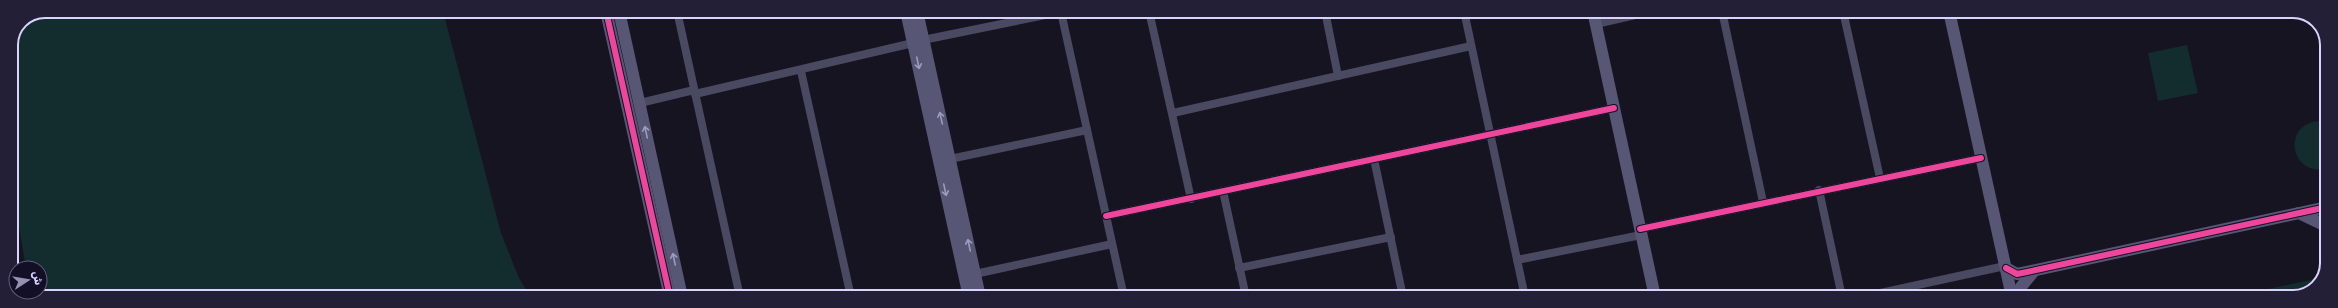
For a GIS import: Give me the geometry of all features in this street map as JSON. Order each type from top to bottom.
[{"type":"street","points":[[608,18],[668,290]]},
{"type":"street","points":[[621,18],[680,290]]},
{"type":"street","points":[[679,18],[738,290]]},
{"type":"street","points":[[909,18],[918,42],[950,159],[978,290]]},
{"type":"street","points":[[917,18],[918,42],[968,290]]},
{"type":"street","points":[[640,103],[801,71],[918,42],[1030,18]]},
{"type":"street","points":[[1064,18],[1087,130],[1122,290]]},
{"type":"street","points":[[1151,18],[1191,199]]},
{"type":"street","points":[[1326,18],[1338,76]]},
{"type":"street","points":[[1465,18],[1523,290]]},
{"type":"street","points":[[1595,18],[1652,290]]},
{"type":"street","points":[[1596,24],[1623,18]]},
{"type":"street","points":[[1724,18],[1763,202]]},
{"type":"street","points":[[1845,18],[1880,178]]},
{"type":"street","points":[[1951,18],[2011,290]]},
{"type":"street","points":[[1173,113],[1471,46]]},
{"type":"street","points":[[801,71],[849,290]]},
{"type":"street","points":[[1106,216],[1614,108]]},
{"type":"street","points":[[950,159],[1087,130]]},
{"type":"street","points":[[1517,260],[1763,202],[1981,158]]},
{"type":"street","points":[[1374,159],[1402,290]]},
{"type":"street","points":[[1819,190],[1840,290]]},
{"type":"street","points":[[1223,191],[1244,290]]},
{"type":"street","points":[[1896,290],[2006,267],[2017,274],[2034,271],[2299,213],[2320,211]]},
{"type":"street","points":[[2299,213],[2320,223]]},
{"type":"street","points":[[1239,268],[1391,237]]},
{"type":"street","points":[[975,274],[1112,244]]},
{"type":"street","points":[[2019,290],[2034,271]]},
{"type":"green space","points":[[45,18],[445,18],[501,233],[519,278],[527,290],[48,290],[48,260],[25,260],[18,221],[18,45],[20,35],[30,23],[35,20]]},
{"type":"green space","points":[[2187,45],[2198,93],[2158,101],[2148,53]]},
{"type":"green space","points":[[2320,121],[2320,169],[2315,169],[2305,166],[2298,158],[2295,149],[2295,140],[2299,131],[2307,124]]},
{"type":"green space","points":[[2314,279],[2302,289],[2263,290]]},
{"type":"cycle path","points":[[608,18],[668,290]]},
{"type":"cycle path","points":[[1106,216],[1614,108]]},
{"type":"cycle path","points":[[1640,229],[1981,158]]},
{"type":"cycle path","points":[[2006,268],[2017,274],[2320,209]]}]
